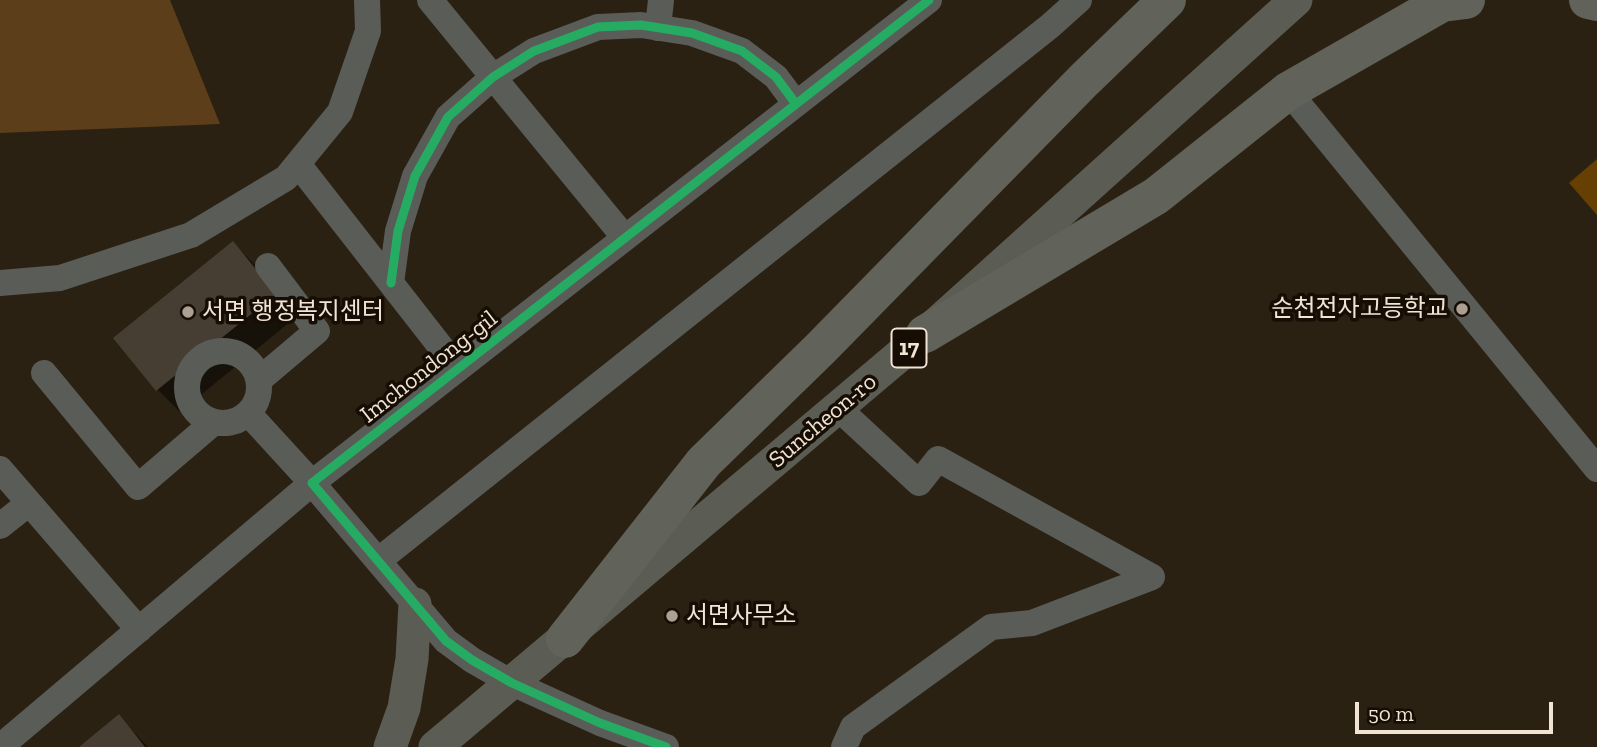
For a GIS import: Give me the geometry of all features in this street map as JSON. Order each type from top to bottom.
[{"type":"highway","points":[[565,639],[704,461],[820,349],[1084,79],[1167,0]]},
{"type":"highway","points":[[925,334],[1156,196],[1288,91],[1442,3],[1466,0]]},
{"type":"highway","points":[[1588,0],[1597,2]]},
{"type":"main road","name":"Suncheon-ro","points":[[435,747],[925,334],[1296,0]]},
{"type":"main road","points":[[390,747],[404,708],[412,659],[415,604]]},
{"type":"street","points":[[0,284],[60,278],[191,235],[286,178],[340,112],[368,31],[367,0]]},
{"type":"street","points":[[430,0],[625,238]]},
{"type":"street","points":[[658,28],[661,0]]},
{"type":"street","name":"Imchondong-gil","points":[[0,747],[312,483],[929,0]]},
{"type":"street","points":[[379,560],[1079,0]]},
{"type":"street","points":[[391,283],[398,231],[415,176],[448,117],[493,77],[534,51],[598,27],[641,25],[692,33],[742,51],[776,77],[796,104]]},
{"type":"street","points":[[1288,91],[1597,469]]},
{"type":"street","points":[[298,164],[458,369]]},
{"type":"street","points":[[259,380],[317,331],[268,266]]},
{"type":"street","points":[[215,351],[238,354],[247,360],[255,369],[259,380],[259,392],[248,413],[227,423],[203,418],[194,409],[186,387],[188,374],[195,364],[215,351]]},
{"type":"street","points":[[44,373],[138,487],[214,422]]},
{"type":"street","points":[[838,408],[919,483],[938,459],[1152,577],[1032,623],[991,627],[853,727],[844,747]]},
{"type":"street","points":[[248,413],[379,560],[446,641],[512,683],[600,723],[666,747]]},
{"type":"street","points":[[0,469],[139,630]]},
{"type":"street","points":[[0,526],[29,503]]},
{"type":"shaded area","points":[[0,0],[170,0],[220,124],[0,133]]},
{"type":"shaded area","points":[[1597,159],[1597,215],[1569,183]]},
{"type":"building","points":[[233,241],[276,294],[156,391],[113,338]]},
{"type":"building","points":[[119,714],[145,747],[79,747]]},
{"type":"cycle path","points":[[666,747],[600,723],[512,683],[446,641],[312,483],[929,0]]},
{"type":"cycle path","points":[[391,283],[398,231],[415,176],[448,117],[493,77],[534,51],[598,27],[641,25],[692,33],[742,51],[776,77],[796,104]]},
{"type":"place","name":"순천전자고등학교","points":[[1462,309]]},
{"type":"place","name":"서면 행정복지센터","points":[[188,312]]},
{"type":"place","name":"서면사무소","points":[[672,616]]}]
